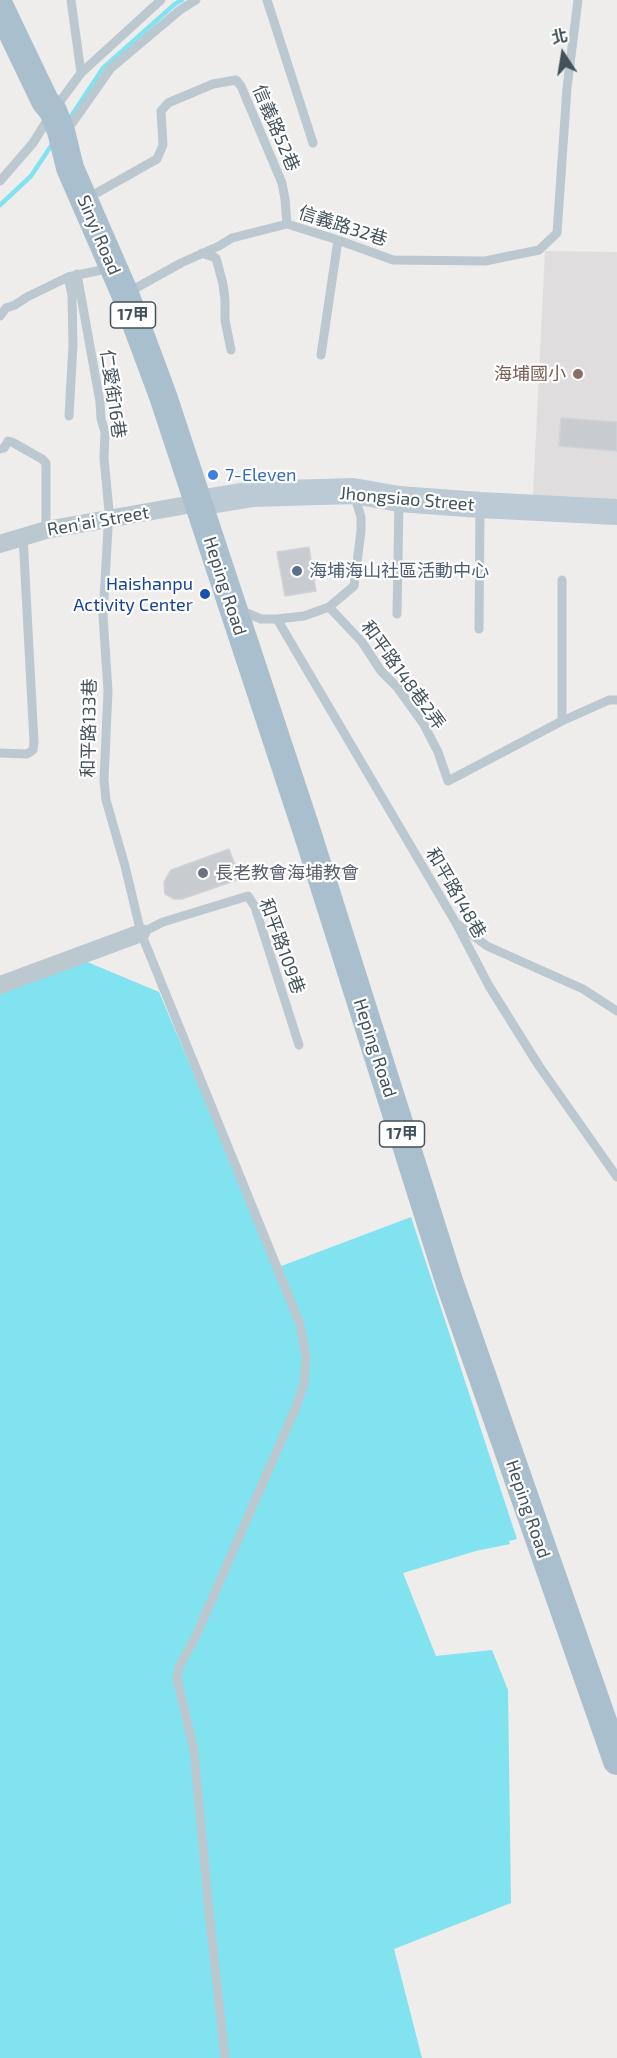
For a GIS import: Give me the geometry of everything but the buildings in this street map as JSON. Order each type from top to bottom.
[{"type":"main road","name":"Sinyi Road","points":[[3,20],[58,124],[70,168],[125,294],[164,396],[198,503]]},
{"type":"main road","name":"Heping Road","points":[[198,503],[308,835],[450,1284],[617,1761]]},
{"type":"street","name":"Jhongsiao Street","points":[[198,503],[253,494],[353,491],[399,499],[617,512]]},
{"type":"street","name":"Ren'ai Street","points":[[0,544],[46,530],[198,503]]},
{"type":"street","points":[[0,985],[141,933]]},
{"type":"lane","points":[[71,0],[81,73]]},
{"type":"lane","points":[[58,124],[81,73],[161,0]]},
{"type":"lane","points":[[0,181],[33,143],[58,124],[111,68],[180,10],[196,0]]},
{"type":"lane","points":[[267,0],[313,143]]},
{"type":"lane","name":"信義路32巷","points":[[125,294],[181,263],[245,233],[287,224],[393,261],[485,261],[539,250],[556,233],[566,99],[578,0]]},
{"type":"lane","name":"信義路52巷","points":[[84,200],[157,159],[163,145],[161,111],[168,103],[213,84],[236,80],[241,86],[282,183],[287,224]]},
{"type":"lane","points":[[321,355],[338,240]]},
{"type":"lane","points":[[202,253],[216,258],[223,284],[225,320],[231,350]]},
{"type":"lane","points":[[0,316],[6,308],[15,306],[27,297],[73,276],[112,267]]},
{"type":"lane","points":[[69,416],[73,345],[73,276]]},
{"type":"lane","name":"仁愛街16巷","points":[[73,276],[105,432],[104,458],[109,519]]},
{"type":"lane","points":[[0,449],[4,448],[8,441],[12,442],[46,463],[46,530]]},
{"type":"lane","points":[[232,605],[261,619],[304,616],[329,607],[354,586],[362,531],[361,518],[353,491]]},
{"type":"lane","points":[[397,614],[399,499]]},
{"type":"lane","points":[[479,629],[480,505]]},
{"type":"lane","name":"和平路133巷","points":[[109,519],[103,616],[108,691],[104,780],[106,800],[141,933],[300,1324],[306,1357],[304,1384],[296,1407],[195,1638],[179,1667],[177,1679],[194,1750],[225,2058]]},
{"type":"lane","points":[[0,753],[27,754],[33,750],[34,742],[23,536]]},
{"type":"lane","points":[[562,580],[562,722]]},
{"type":"lane","name":"和平路148巷2弄","points":[[329,607],[362,642],[381,671],[397,687],[423,723],[438,752],[448,781],[562,722],[609,700],[617,700]]},
{"type":"lane","name":"和平路148巷","points":[[277,619],[456,923],[489,986],[539,1066],[617,1177]]},
{"type":"lane","name":"和平路109巷","points":[[141,933],[163,922],[248,896],[255,907],[299,1045]]},
{"type":"lane","points":[[456,923],[487,946],[583,989],[617,1011]]},
{"type":"shaded area","name":"海埔國小","points":[[545,251],[617,252],[617,501],[533,495]]},
{"type":"water","points":[[85,961],[159,992],[276,1268],[411,1217],[517,1539],[509,1541],[510,1544],[476,1551],[403,1573],[436,1656],[492,1650],[508,1690],[511,1903],[394,1949],[422,2058],[0,2058],[0,976]]},
{"type":"waterway","points":[[68,121],[103,68],[182,0]]},
{"type":"waterway","points":[[0,205],[31,176],[53,143]]},
{"type":"place","name":"海埔國小","points":[[578,374]]},
{"type":"place","name":"7-Eleven","points":[[213,475]]},
{"type":"place","name":"海埔海山社區活動中心","points":[[297,571]]},
{"type":"place","name":"Haishanpu Activity Center","points":[[205,594]]},
{"type":"place","name":"長老教會海埔教會","points":[[203,873]]}]
